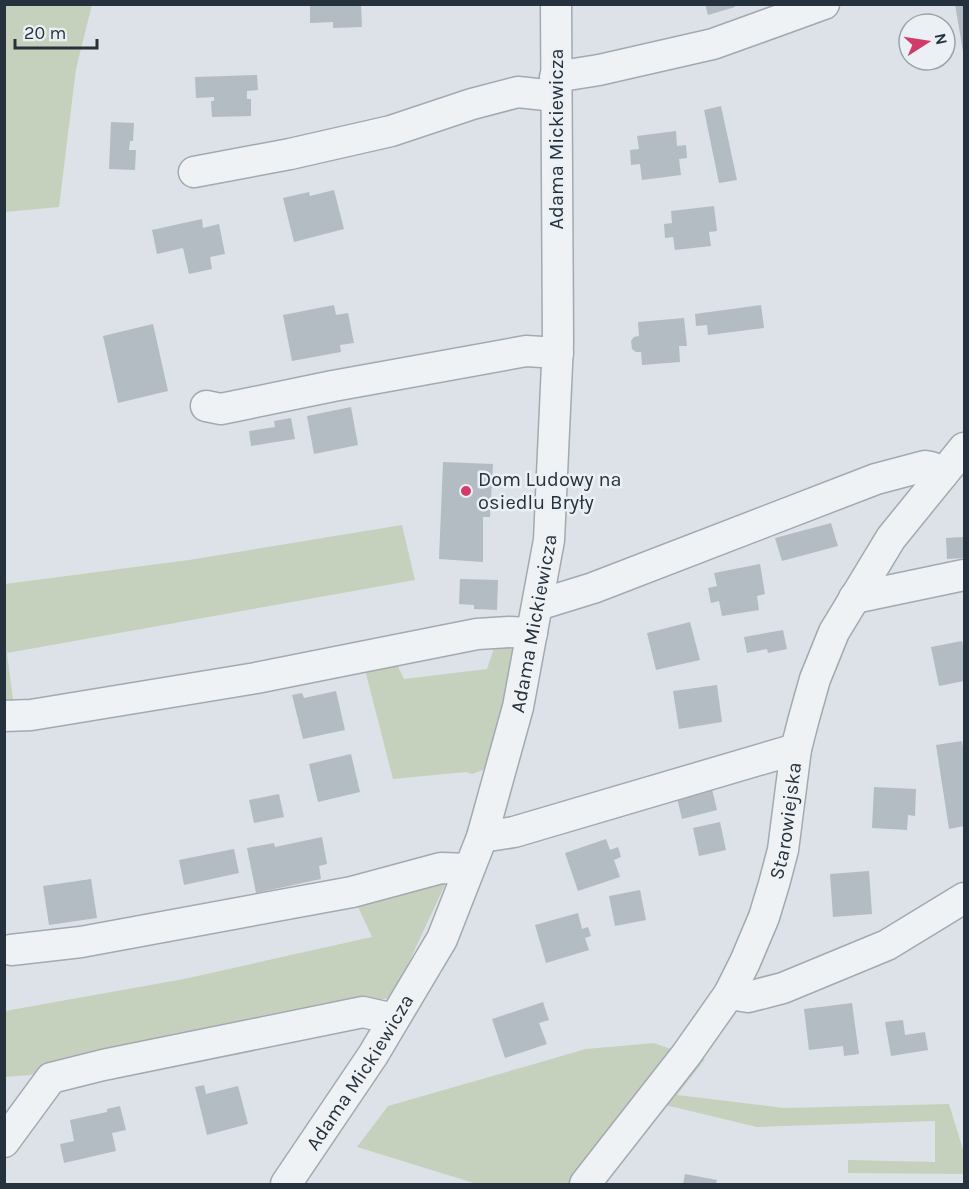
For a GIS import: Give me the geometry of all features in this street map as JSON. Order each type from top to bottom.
[{"type":"street","name":"Adama Mickiewicza","points":[[286,1185],[373,1055],[442,939],[482,837],[518,707],[549,540],[558,353],[556,4]]},
{"type":"street","points":[[194,172],[290,154],[391,131],[472,104],[518,92],[555,86],[599,70],[713,44],[824,4]]},
{"type":"street","points":[[206,406],[221,410],[333,386],[525,351],[558,353]]},
{"type":"street","name":"Starowiejska","points":[[585,1185],[672,1073],[729,994],[749,953],[774,884],[783,850],[796,750],[815,679],[834,632],[891,538],[964,448]]},
{"type":"street","points":[[4,716],[31,715],[234,682],[477,634],[509,632],[593,588],[876,479],[925,466],[943,474]]},
{"type":"street","points":[[854,598],[964,575]]},
{"type":"street","points":[[482,837],[514,832],[796,750]]},
{"type":"street","points":[[11,950],[81,942],[340,894],[441,868],[469,869]]},
{"type":"street","points":[[729,994],[748,997],[783,988],[887,945],[964,898]]},
{"type":"street","points":[[4,1142],[51,1078],[103,1065],[363,1012],[394,1019]]},
{"type":"green space","points":[[5,4],[92,5],[76,69],[59,207],[5,212]]},
{"type":"green space","points":[[402,525],[415,580],[7,653],[14,708],[5,708],[5,584],[189,560]]},
{"type":"green space","points":[[506,640],[515,650],[507,695],[486,769],[472,774],[466,772],[393,779],[364,666],[395,660],[404,679],[487,669],[496,642]]},
{"type":"green space","points":[[450,874],[401,979],[388,998],[119,1058],[30,1075],[5,1077],[5,1011],[184,979],[372,937],[353,896]]},
{"type":"green space","points":[[654,1043],[676,1051],[574,1184],[477,1184],[357,1147],[388,1106],[586,1049]]},
{"type":"green space","points":[[693,1057],[705,1059],[677,1095],[784,1108],[949,1104],[964,1153],[964,1174],[848,1173],[848,1160],[935,1162],[935,1121],[757,1127],[657,1103]]},
{"type":"building","points":[[310,4],[361,5],[362,27],[333,28],[333,22],[310,23]]},
{"type":"building","points":[[705,4],[735,4],[735,7],[708,15]]},
{"type":"building","points":[[955,4],[964,4],[964,52],[963,52]]},
{"type":"building","points":[[257,75],[258,90],[247,91],[247,99],[251,99],[251,116],[212,117],[211,101],[214,101],[214,97],[196,98],[195,77]]},
{"type":"building","points":[[721,106],[737,180],[719,183],[704,110]]},
{"type":"building","points":[[111,122],[134,123],[133,141],[130,141],[129,150],[136,150],[135,170],[109,169]]},
{"type":"building","points":[[676,131],[677,146],[686,145],[687,158],[679,159],[681,175],[642,180],[640,164],[631,165],[630,150],[639,149],[637,136]]},
{"type":"building","points":[[334,190],[344,229],[294,242],[283,198],[309,192],[310,196]]},
{"type":"building","points":[[714,206],[717,231],[709,232],[711,246],[675,250],[673,237],[665,238],[664,224],[672,223],[671,211]]},
{"type":"building","points":[[202,219],[203,228],[219,224],[225,254],[210,257],[212,269],[189,274],[183,248],[157,254],[152,230]]},
{"type":"building","points":[[334,305],[336,315],[348,313],[354,343],[340,345],[341,352],[292,361],[283,315]]},
{"type":"building","points":[[761,305],[764,328],[708,335],[707,325],[696,326],[695,314]]},
{"type":"building","points":[[684,318],[687,346],[679,346],[680,362],[642,365],[641,352],[632,349],[631,341],[634,337],[639,336],[638,322]]},
{"type":"building","points":[[153,324],[168,391],[118,403],[103,336]]},
{"type":"building","points":[[351,407],[358,445],[314,454],[307,416]]},
{"type":"building","points":[[291,418],[295,439],[251,446],[249,431],[275,427],[274,421]]},
{"type":"building","name":"Dom Ludowy na osiedlu Bryły","points":[[443,462],[493,464],[490,517],[483,517],[483,562],[439,559]]},
{"type":"building","points":[[831,523],[838,546],[782,561],[775,538]]},
{"type":"building","points":[[964,537],[964,558],[947,559],[946,538]]},
{"type":"building","points":[[760,564],[765,594],[757,596],[759,610],[722,616],[719,601],[711,603],[708,588],[717,586],[714,573]]},
{"type":"building","points":[[460,579],[498,580],[497,610],[474,609],[474,605],[459,604]]},
{"type":"building","points":[[690,622],[700,660],[656,670],[647,633]]},
{"type":"building","points":[[783,630],[787,649],[768,653],[767,649],[747,653],[744,637]]},
{"type":"building","points":[[962,641],[964,681],[939,686],[931,647]]},
{"type":"building","points":[[717,685],[722,722],[679,729],[673,691]]},
{"type":"building","points":[[336,691],[345,730],[303,739],[292,695],[302,693],[304,698]]},
{"type":"building","points":[[962,741],[964,826],[949,829],[936,745]]},
{"type":"building","points":[[351,754],[360,792],[318,802],[309,764]]},
{"type":"building","points":[[874,787],[916,789],[915,816],[908,815],[907,830],[872,828]]},
{"type":"building","points":[[712,789],[717,810],[682,819],[677,798]]},
{"type":"building","points":[[279,794],[284,817],[254,823],[249,800]]},
{"type":"building","points":[[720,822],[726,850],[699,856],[693,828]]},
{"type":"building","points":[[322,837],[327,864],[319,866],[321,879],[256,893],[247,848],[274,843],[275,847]]},
{"type":"building","points":[[606,839],[610,850],[618,847],[621,857],[614,860],[620,877],[578,891],[565,853]]},
{"type":"building","points":[[234,849],[239,873],[184,885],[179,860]]},
{"type":"building","points":[[869,871],[872,914],[833,917],[830,874]]},
{"type":"building","points":[[91,879],[97,918],[49,925],[43,886]]},
{"type":"building","points":[[640,890],[646,920],[615,926],[609,896]]},
{"type":"building","points":[[578,913],[582,929],[588,927],[591,936],[585,938],[589,950],[546,963],[535,925]]},
{"type":"building","points":[[543,1002],[549,1020],[539,1023],[547,1044],[505,1058],[492,1019]]},
{"type":"building","points":[[852,1003],[859,1054],[844,1056],[843,1046],[809,1050],[804,1009]]},
{"type":"building","points":[[903,1020],[905,1035],[925,1032],[928,1050],[891,1056],[885,1022]]},
{"type":"building","points":[[204,1085],[206,1094],[238,1086],[248,1124],[207,1135],[195,1087]]},
{"type":"building","points":[[120,1106],[126,1130],[112,1133],[116,1151],[64,1163],[60,1144],[74,1141],[70,1120],[107,1112],[107,1109]]},
{"type":"building","points":[[685,1174],[717,1180],[716,1184],[683,1184]]},
{"type":"place","name":"Dom Ludowy na osiedlu Bryły","points":[[466,491]]}]
